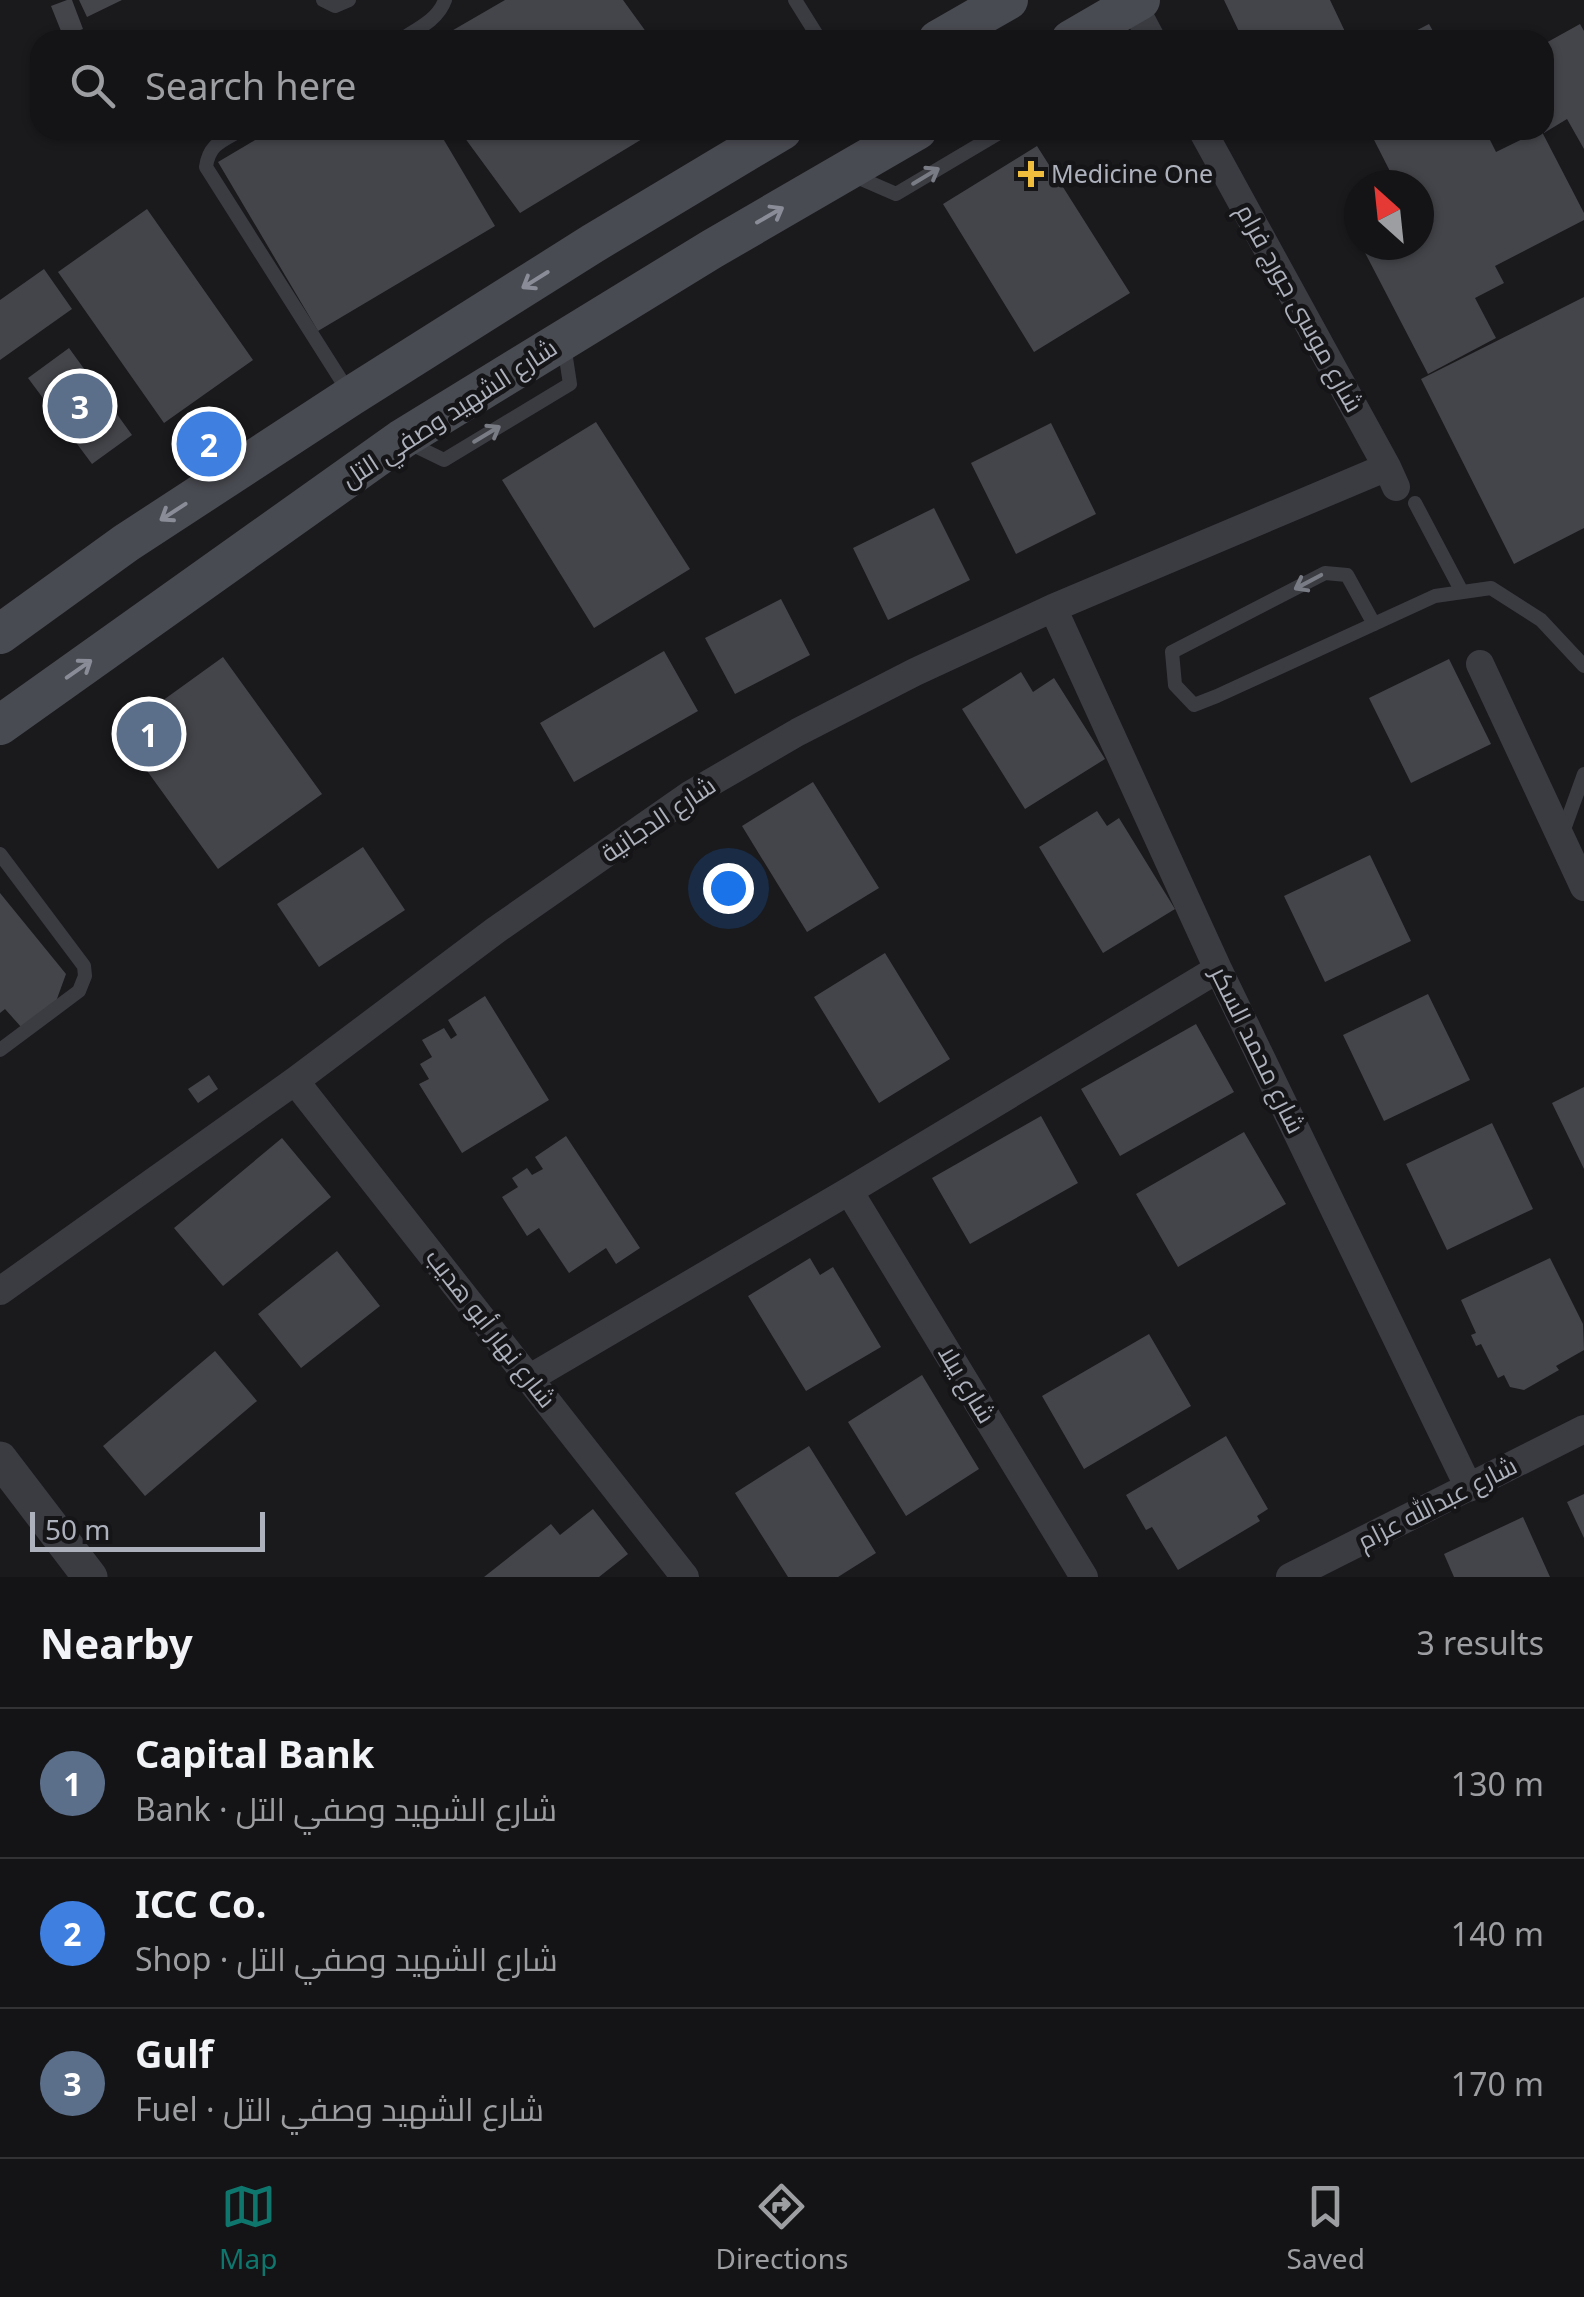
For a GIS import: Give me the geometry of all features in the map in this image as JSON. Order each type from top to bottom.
[{"type":"main road","points":[[956,30],[1008,0]]},
{"type":"main road","points":[[1088,30],[1136,2]]},
{"type":"main road","points":[[0,634],[126,543],[351,396],[766,140]]},
{"type":"main road","name":"شارع الشهيد وصفي التل","points":[[0,725],[402,439],[712,249],[900,140]]},
{"type":"main road","points":[[678,194],[676,205],[682,229],[700,246],[712,249]]},
{"type":"main road","points":[[592,244],[618,267],[626,301]]},
{"type":"street","points":[[1136,2],[1148,30]]},
{"type":"street","name":"شارع موسى جورج فرام","points":[[1208,140],[1399,486]]},
{"type":"street","name":"شارع الدجانية","points":[[0,1292],[295,1081],[496,930],[691,794],[798,732],[1054,608],[1399,486]]},
{"type":"street","name":"شارع محمد السكر","points":[[1054,608],[1218,968],[1469,1488]]},
{"type":"street","points":[[1480,664],[1582,879]]},
{"type":"street","points":[[530,1378],[1218,968]]},
{"type":"street","name":"شارع نهار أبو هديب","points":[[295,1081],[685,1577]]},
{"type":"street","name":"شارع يبلا","points":[[849,1191],[1084,1577]]},
{"type":"street","name":"شارع عبدالله عزام","points":[[1290,1577],[1584,1428]]},
{"type":"street","points":[[0,1459],[90,1577]]},
{"type":"lane","points":[[323,0],[336,6],[349,0]]},
{"type":"lane","points":[[416,30],[431,20],[445,0]]},
{"type":"lane","points":[[795,0],[814,30]]},
{"type":"lane","points":[[224,140],[208,154],[206,167],[351,396]]},
{"type":"lane","points":[[845,172],[896,194],[987,140]]},
{"type":"lane","points":[[1399,486],[1462,592]]},
{"type":"lane","points":[[1374,624],[1347,574],[1325,573],[1172,652],[1175,685],[1194,705],[1374,624],[1435,596],[1491,588],[1541,620],[1584,666]]},
{"type":"lane","points":[[1560,838],[1584,774]]},
{"type":"lane","points":[[0,854],[84,966],[85,976],[79,992],[0,1050]]},
{"type":"building","points":[[72,0],[83,29],[61,30],[51,6]]},
{"type":"building","points":[[79,0],[122,0],[87,17]]},
{"type":"building","points":[[505,0],[623,0],[645,30],[453,30]]},
{"type":"building","points":[[1224,0],[1330,0],[1344,30],[1238,30]]},
{"type":"building","points":[[1580,24],[1584,31],[1584,149],[1567,119],[1554,127],[1554,38]]},
{"type":"building","points":[[255,140],[444,140],[495,226],[318,331],[218,162]]},
{"type":"building","points":[[466,140],[640,140],[520,213]]},
{"type":"building","points":[[1374,140],[1490,140],[1496,152],[1521,140],[1546,140],[1584,220],[1495,266],[1504,283],[1475,298],[1496,338],[1428,374],[1369,260],[1434,260],[1434,170],[1389,170]]},
{"type":"building","points":[[1037,146],[1130,293],[1034,352],[943,204]]},
{"type":"building","points":[[147,209],[253,360],[164,423],[58,272]]},
{"type":"building","points":[[44,269],[72,309],[0,360],[0,300]]},
{"type":"building","points":[[1584,297],[1584,528],[1514,564],[1421,379]]},
{"type":"building","points":[[69,348],[132,435],[92,464],[28,378]]},
{"type":"building","points":[[596,422],[690,569],[594,628],[502,480]]},
{"type":"building","points":[[1051,423],[1096,514],[1016,554],[971,463]]},
{"type":"building","points":[[934,508],[970,580],[888,620],[853,548]]},
{"type":"building","points":[[781,599],[810,655],[735,694],[705,638]]},
{"type":"building","points":[[664,651],[698,711],[574,782],[540,723]]},
{"type":"building","points":[[223,657],[322,794],[218,869],[119,732]]},
{"type":"building","points":[[1449,659],[1491,744],[1411,783],[1369,698]]},
{"type":"building","points":[[1021,672],[1033,692],[1054,678],[1105,759],[1025,809],[962,709]]},
{"type":"building","points":[[813,782],[879,888],[807,932],[742,826]]},
{"type":"building","points":[[1097,811],[1107,826],[1119,818],[1175,909],[1103,953],[1039,847]]},
{"type":"building","points":[[363,847],[405,910],[319,967],[277,904]]},
{"type":"building","points":[[1370,855],[1411,941],[1325,982],[1284,896]]},
{"type":"building","points":[[0,893],[66,974],[54,1007],[22,1028],[5,1009],[0,1013]]},
{"type":"building","points":[[885,953],[950,1059],[879,1103],[814,997]]},
{"type":"building","points":[[1428,994],[1470,1080],[1384,1121],[1343,1035]]},
{"type":"building","points":[[485,996],[549,1100],[462,1153],[419,1084],[429,1079],[420,1064],[432,1057],[422,1040],[444,1028],[451,1039],[457,1035],[448,1020]]},
{"type":"building","points":[[1196,1024],[1234,1092],[1120,1156],[1081,1089]]},
{"type":"building","points":[[209,1075],[218,1089],[198,1103],[188,1089]]},
{"type":"building","points":[[1584,1087],[1584,1169],[1552,1103]]},
{"type":"building","points":[[1041,1116],[1078,1183],[970,1244],[932,1178]]},
{"type":"building","points":[[1492,1123],[1533,1209],[1447,1250],[1406,1164]]},
{"type":"building","points":[[1244,1132],[1286,1204],[1178,1267],[1136,1194]]},
{"type":"building","points":[[566,1136],[640,1248],[616,1264],[606,1248],[569,1273],[539,1228],[527,1236],[502,1197],[518,1187],[512,1178],[527,1168],[532,1175],[543,1169],[535,1157]]},
{"type":"building","points":[[282,1138],[331,1197],[223,1286],[174,1228]]},
{"type":"building","points":[[337,1251],[380,1306],[301,1368],[258,1314]]},
{"type":"building","points":[[810,1258],[820,1275],[833,1267],[881,1347],[806,1391],[748,1296]]},
{"type":"building","points":[[1550,1258],[1583,1324],[1584,1350],[1524,1390],[1510,1387],[1504,1375],[1498,1378],[1481,1344],[1476,1346],[1471,1335],[1476,1333],[1461,1300]]},
{"type":"building","points":[[1149,1334],[1191,1406],[1084,1469],[1042,1396]]},
{"type":"building","points":[[215,1351],[257,1401],[145,1496],[103,1446]]},
{"type":"building","points":[[922,1375],[979,1469],[906,1516],[848,1422]]},
{"type":"building","points":[[1226,1436],[1268,1509],[1257,1516],[1260,1521],[1178,1570],[1152,1527],[1146,1530],[1126,1495]]},
{"type":"building","points":[[809,1446],[876,1553],[838,1577],[788,1577],[735,1493]]},
{"type":"building","points":[[1584,1494],[1584,1538],[1567,1502]]},
{"type":"building","points":[[593,1509],[628,1554],[599,1577],[484,1577],[551,1524],[560,1535]]},
{"type":"building","points":[[1523,1517],[1550,1577],[1454,1577],[1444,1554]]},
{"type":"place","name":"Medicine One","points":[[1031,174]]},
{"type":"place","name":"Gulf","points":[[80,406]]},
{"type":"place","name":"ICC Co.","points":[[209,444]]},
{"type":"place","name":"Capital Bank","points":[[149,734]]}]
